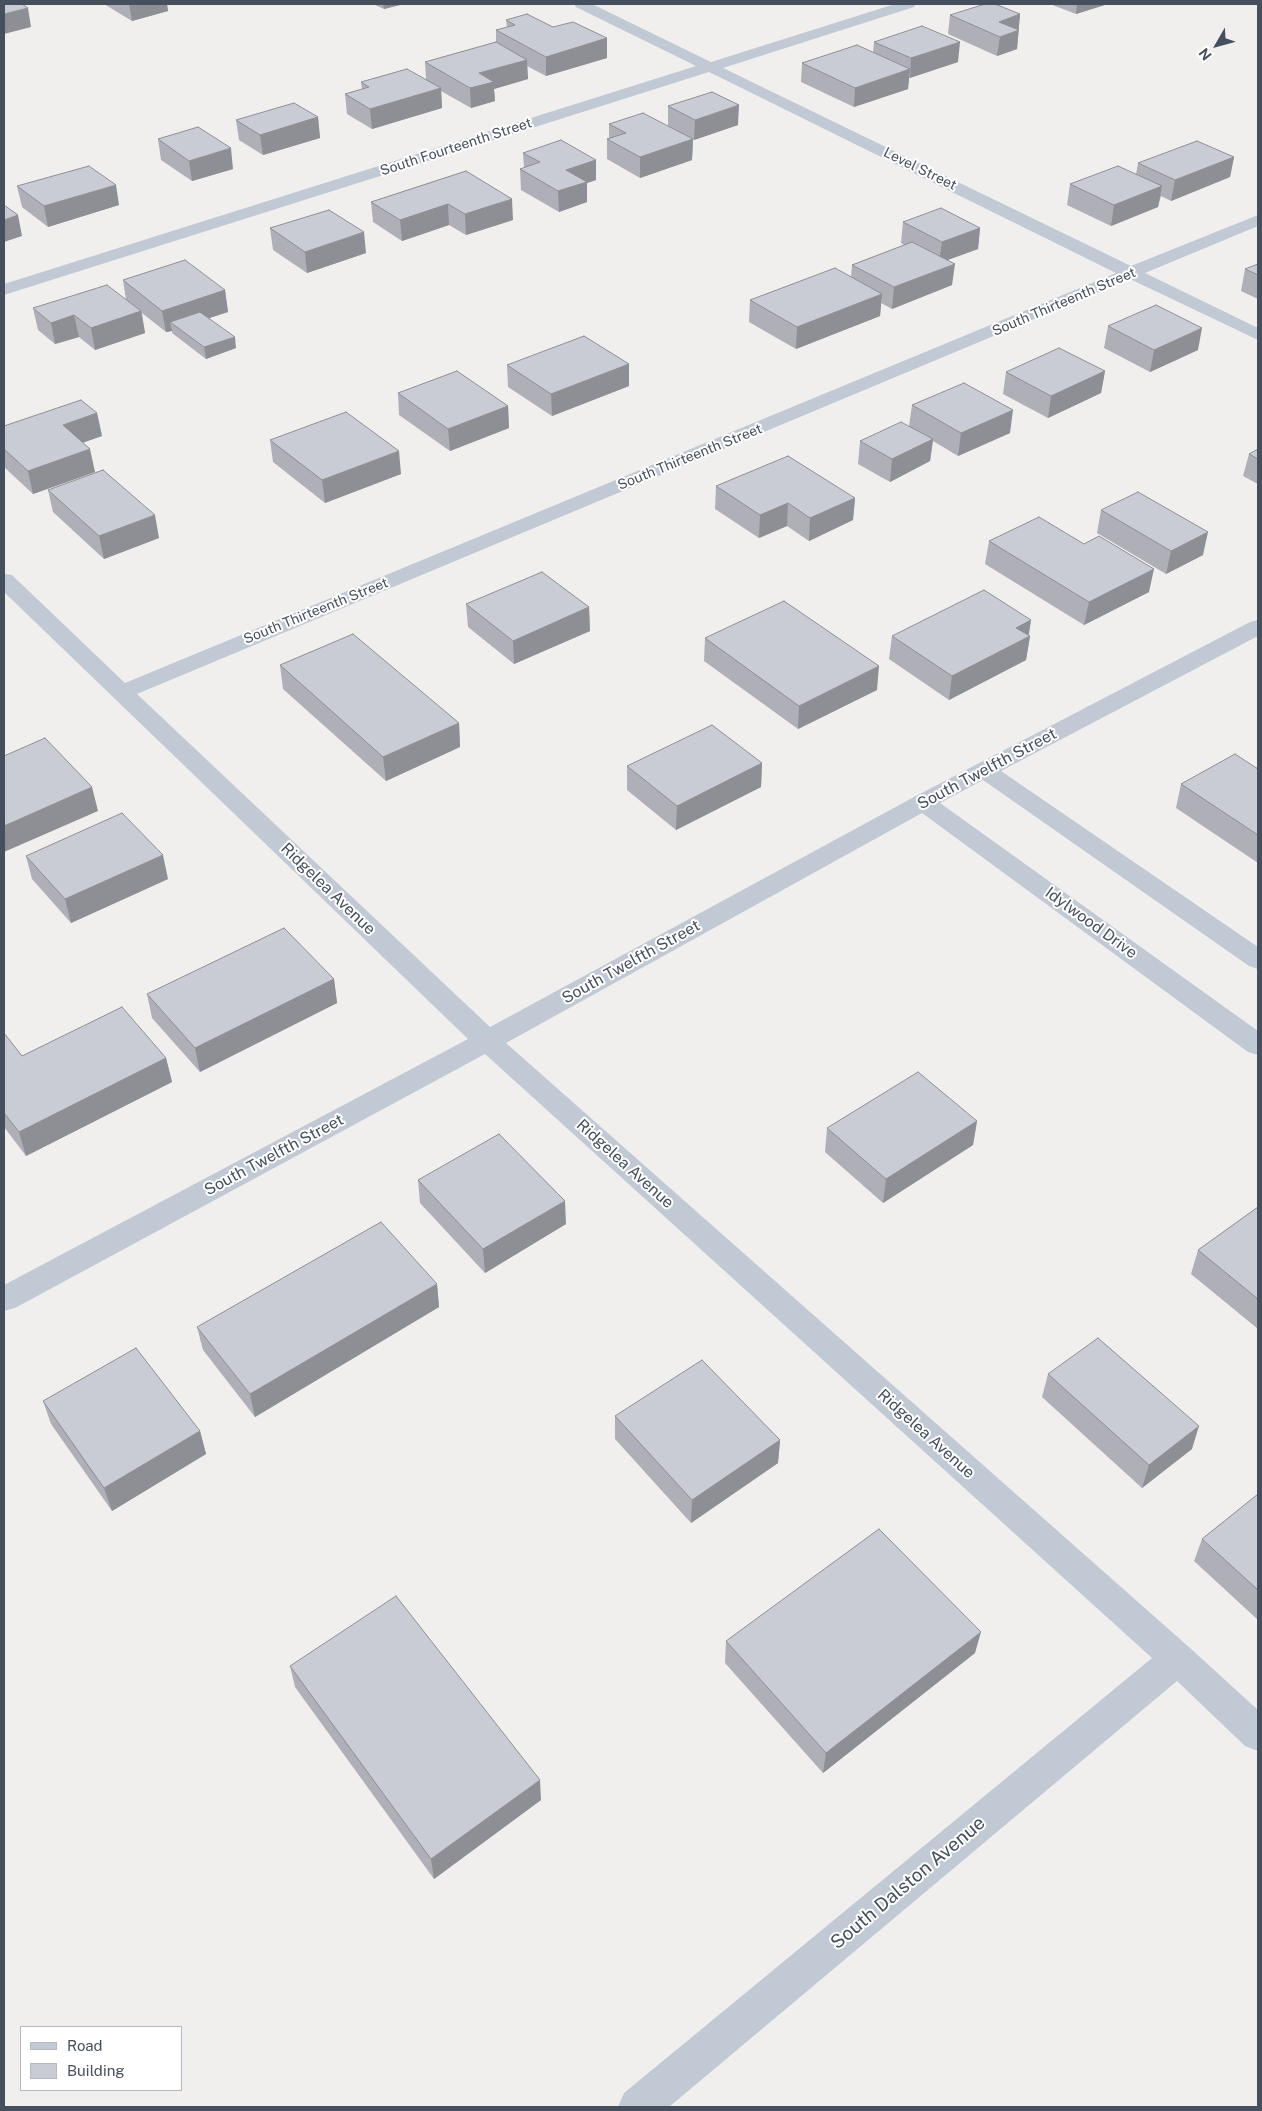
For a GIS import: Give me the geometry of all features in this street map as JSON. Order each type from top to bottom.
[{"type":"street","name":"Level Street","points":[[581,4],[712,66],[1258,335]]},
{"type":"street","name":"South Fourteenth Street","points":[[4,290],[909,4]]},
{"type":"street","name":"South Thirteenth Street","points":[[122,692],[1132,274],[1258,220]]},
{"type":"street","name":"Ridgelea Avenue","points":[[4,580],[487,1041],[1178,1659],[1258,1734]]},
{"type":"street","name":"South Twelfth Street","points":[[4,1299],[487,1041],[924,802],[1258,627]]},
{"type":"street","points":[[984,770],[1258,960]]},
{"type":"street","name":"Idylwood Drive","points":[[924,802],[1258,1045]]},
{"type":"street","name":"South Dalston Avenue","points":[[638,2107],[1178,1659]]},
{"type":"building","points":[[4,4],[22,4],[28,8],[4,14]]},
{"type":"building","points":[[985,4],[995,4],[1020,14],[999,22],[1019,30],[1000,37],[950,15]]},
{"type":"building","points":[[527,14],[553,27],[573,22],[607,38],[546,57],[496,30],[515,25],[506,20]]},
{"type":"building","points":[[922,26],[960,42],[911,58],[874,42]]},
{"type":"building","points":[[496,42],[527,60],[479,73],[494,82],[470,88],[425,62]]},
{"type":"building","points":[[857,45],[910,69],[855,88],[802,63]]},
{"type":"building","points":[[407,69],[441,88],[370,109],[345,94],[369,87],[361,82]]},
{"type":"building","points":[[712,92],[739,105],[695,120],[668,106]]},
{"type":"building","points":[[294,103],[318,117],[260,135],[236,120]]},
{"type":"building","points":[[643,113],[693,139],[640,157],[607,139],[626,133],[609,124]]},
{"type":"building","points":[[198,127],[231,148],[189,161],[158,139]]},
{"type":"building","points":[[561,140],[596,160],[566,170],[587,182],[558,191],[520,169],[540,162],[523,153]]},
{"type":"building","points":[[1197,141],[1234,157],[1175,180],[1138,163]]},
{"type":"building","points":[[89,166],[116,185],[44,206],[17,186]]},
{"type":"building","points":[[1118,166],[1162,186],[1114,205],[1070,184]]},
{"type":"building","points":[[466,171],[512,199],[465,214],[448,204],[400,220],[371,202]]},
{"type":"building","points":[[4,205],[18,215],[4,220]]},
{"type":"building","points":[[941,208],[980,228],[942,242],[903,222]]},
{"type":"building","points":[[329,210],[364,232],[305,252],[270,228]]},
{"type":"building","points":[[912,242],[955,264],[894,287],[852,265]]},
{"type":"building","points":[[185,260],[225,290],[162,311],[123,280]]},
{"type":"building","points":[[1258,264],[1258,275],[1245,269]]},
{"type":"building","points":[[835,268],[882,294],[797,327],[750,300]]},
{"type":"building","points":[[107,285],[141,311],[91,328],[74,315],[51,323],[33,308]]},
{"type":"building","points":[[1156,305],[1202,328],[1154,350],[1108,326]]},
{"type":"building","points":[[200,312],[235,337],[204,347],[170,322]]},
{"type":"building","points":[[584,336],[629,364],[551,394],[507,365]]},
{"type":"building","points":[[1059,348],[1105,371],[1051,396],[1006,372]]},
{"type":"building","points":[[457,371],[508,406],[448,429],[398,393]]},
{"type":"building","points":[[964,383],[1013,410],[961,433],[912,405]]},
{"type":"building","points":[[81,400],[97,413],[63,425],[90,449],[28,471],[4,449],[4,426]]},
{"type":"building","points":[[346,412],[399,451],[322,480],[270,440]]},
{"type":"building","points":[[901,422],[933,439],[892,459],[860,441]]},
{"type":"building","points":[[1258,449],[1258,459],[1249,454]]},
{"type":"building","points":[[788,456],[855,498],[810,518],[788,503],[760,515],[716,486]]},
{"type":"building","points":[[103,470],[155,515],[99,536],[48,490]]},
{"type":"building","points":[[1138,492],[1208,532],[1171,551],[1101,510]]},
{"type":"building","points":[[1039,517],[1084,544],[1099,536],[1154,569],[1089,602],[989,541]]},
{"type":"building","points":[[542,572],[589,607],[513,641],[466,604]]},
{"type":"building","points":[[984,590],[1031,620],[1016,628],[1030,636],[952,676],[892,636]]},
{"type":"building","points":[[784,601],[879,666],[799,706],[705,638]]},
{"type":"building","points":[[353,634],[459,723],[383,757],[280,665]]},
{"type":"building","points":[[712,725],[762,763],[677,806],[627,766]]},
{"type":"building","points":[[45,738],[92,787],[4,826],[4,756]]},
{"type":"building","points":[[1235,754],[1258,769],[1258,835],[1181,784]]},
{"type":"building","points":[[122,813],[163,855],[65,899],[26,856]]},
{"type":"building","points":[[284,928],[334,979],[195,1048],[147,994]]},
{"type":"building","points":[[122,1007],[166,1058],[19,1132],[4,1113],[4,1033],[22,1056]]},
{"type":"building","points":[[918,1072],[977,1121],[886,1179],[827,1128]]},
{"type":"building","points":[[499,1134],[565,1201],[483,1249],[418,1180]]},
{"type":"building","points":[[1258,1207],[1258,1299],[1198,1250]]},
{"type":"building","points":[[381,1222],[437,1284],[250,1394],[197,1327]]},
{"type":"building","points":[[1098,1338],[1199,1426],[1149,1465],[1048,1374]]},
{"type":"building","points":[[136,1348],[200,1431],[104,1488],[43,1401]]},
{"type":"building","points":[[702,1360],[780,1440],[692,1500],[615,1416]]},
{"type":"building","points":[[1258,1494],[1258,1590],[1202,1539]]},
{"type":"building","points":[[879,1529],[981,1632],[826,1753],[726,1641]]},
{"type":"building","points":[[396,1596],[540,1780],[431,1859],[290,1666]]}]
